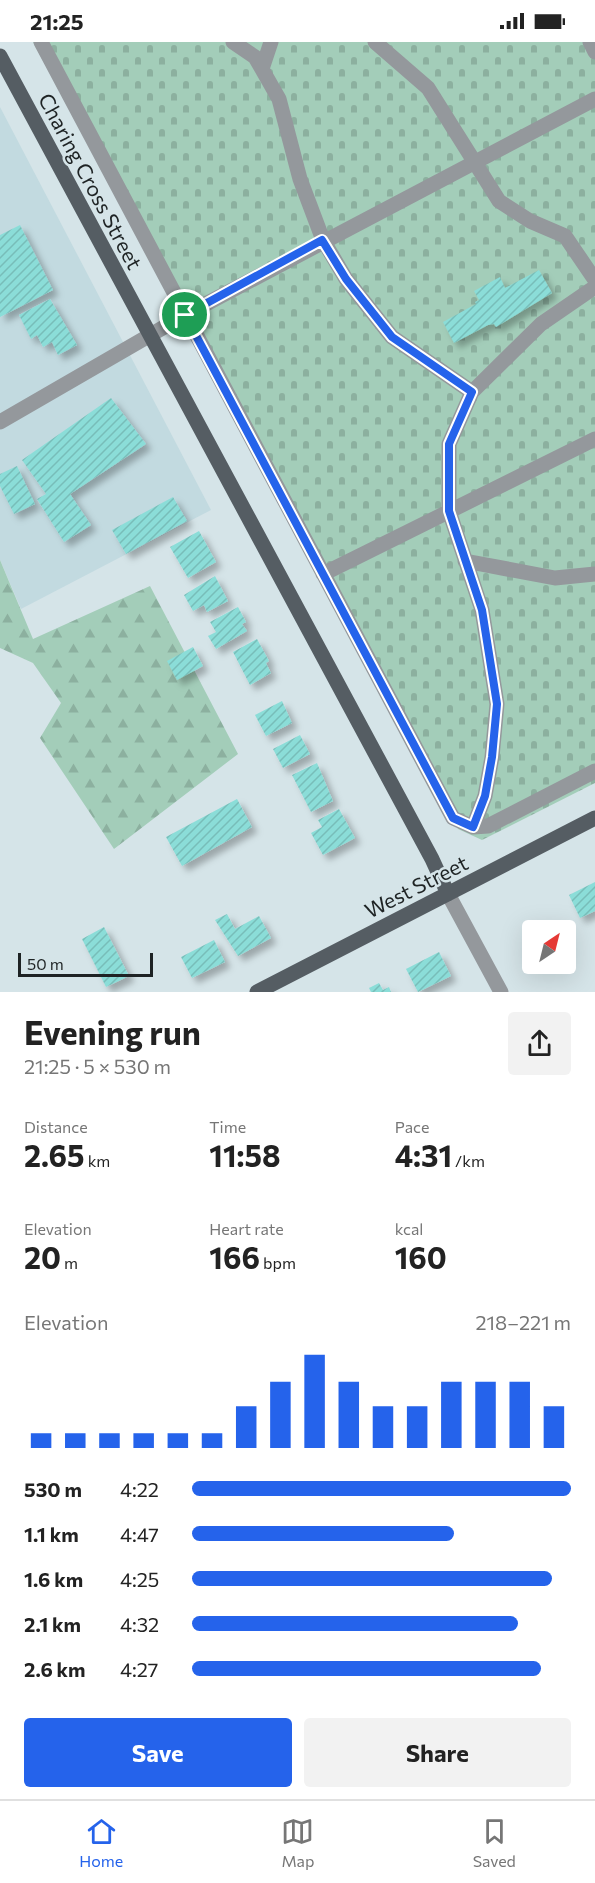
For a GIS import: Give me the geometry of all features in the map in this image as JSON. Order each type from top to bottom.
[{"type":"main road","name":"Charing Cross Street","points":[[0,56],[432,859],[448,894]]},
{"type":"main road","name":"West Street","points":[[257,992],[595,818]]},
{"type":"street","points":[[40,42],[453,818],[473,827],[488,826],[595,771]]},
{"type":"street","points":[[233,42],[255,57],[279,99],[300,179],[322,240],[346,279],[392,337],[472,392]]},
{"type":"street","points":[[262,69],[271,42]]},
{"type":"street","points":[[375,42],[428,88],[499,201],[530,221],[565,236],[595,280]]},
{"type":"street","points":[[590,42],[595,52]]},
{"type":"street","points":[[0,422],[149,335],[322,240],[595,99]]},
{"type":"street","points":[[473,827],[487,786],[497,704],[482,610],[449,511],[449,444],[472,392],[541,324],[595,287]]},
{"type":"street","points":[[323,574],[595,439]]},
{"type":"street","points":[[465,561],[555,578],[595,574]]},
{"type":"street","name":"Charing Cross Street","points":[[448,894],[501,992]]},
{"type":"shaded area","points":[[0,107],[211,510],[21,609],[0,560]]},
{"type":"green space","points":[[33,42],[595,42],[595,783],[482,840],[458,829]]},
{"type":"green space","points":[[0,560],[33,639],[150,586],[238,754],[114,849],[40,738],[61,703],[33,663],[0,648]]},
{"type":"building","points":[[20,225],[53,290],[0,317],[0,235]]},
{"type":"building","points":[[539,270],[552,293],[496,327],[494,324],[488,325],[454,343],[443,322],[476,304],[475,302],[479,300],[474,291],[500,277],[505,288]]},
{"type":"building","points":[[50,299],[77,345],[58,355],[52,342],[43,347],[37,335],[31,339],[19,315]]},
{"type":"building","points":[[111,398],[146,444],[70,494],[91,525],[64,542],[37,499],[46,494],[22,460]]},
{"type":"building","points":[[17,466],[35,504],[14,514],[0,486],[0,474]]},
{"type":"building","points":[[173,497],[187,521],[126,554],[112,530]]},
{"type":"building","points":[[199,531],[216,562],[188,578],[170,547]]},
{"type":"building","points":[[215,576],[228,601],[207,612],[204,605],[193,611],[184,595]]},
{"type":"building","points":[[238,607],[246,622],[242,624],[247,631],[216,649],[208,636],[216,632],[210,622]]},
{"type":"building","points":[[257,639],[269,661],[266,663],[271,673],[250,685],[233,652]]},
{"type":"building","points":[[193,647],[203,666],[177,680],[167,661]]},
{"type":"building","points":[[282,701],[292,723],[266,736],[255,715]]},
{"type":"building","points":[[300,735],[310,754],[283,768],[273,749]]},
{"type":"building","points":[[317,763],[333,801],[311,812],[292,775]]},
{"type":"building","points":[[237,799],[252,827],[182,866],[166,837]]},
{"type":"building","points":[[339,809],[355,838],[323,855],[311,833],[322,827],[318,820]]},
{"type":"building","points":[[595,882],[595,911],[580,918],[569,895]]},
{"type":"building","points":[[227,914],[235,929],[259,916],[271,938],[238,956],[215,920]]},
{"type":"building","points":[[104,927],[129,976],[106,987],[82,939]]},
{"type":"building","points":[[214,940],[225,962],[192,978],[181,957]]},
{"type":"building","points":[[439,952],[451,976],[418,992],[406,969]]},
{"type":"building","points":[[379,983],[383,990],[389,987],[391,992],[371,992],[369,988]]},
{"type":"route","points":[[322,240],[346,279],[392,337],[472,392],[449,444],[449,511],[482,610],[497,704],[492,757],[485,796],[473,827],[453,818],[185,315],[322,240]]}]
